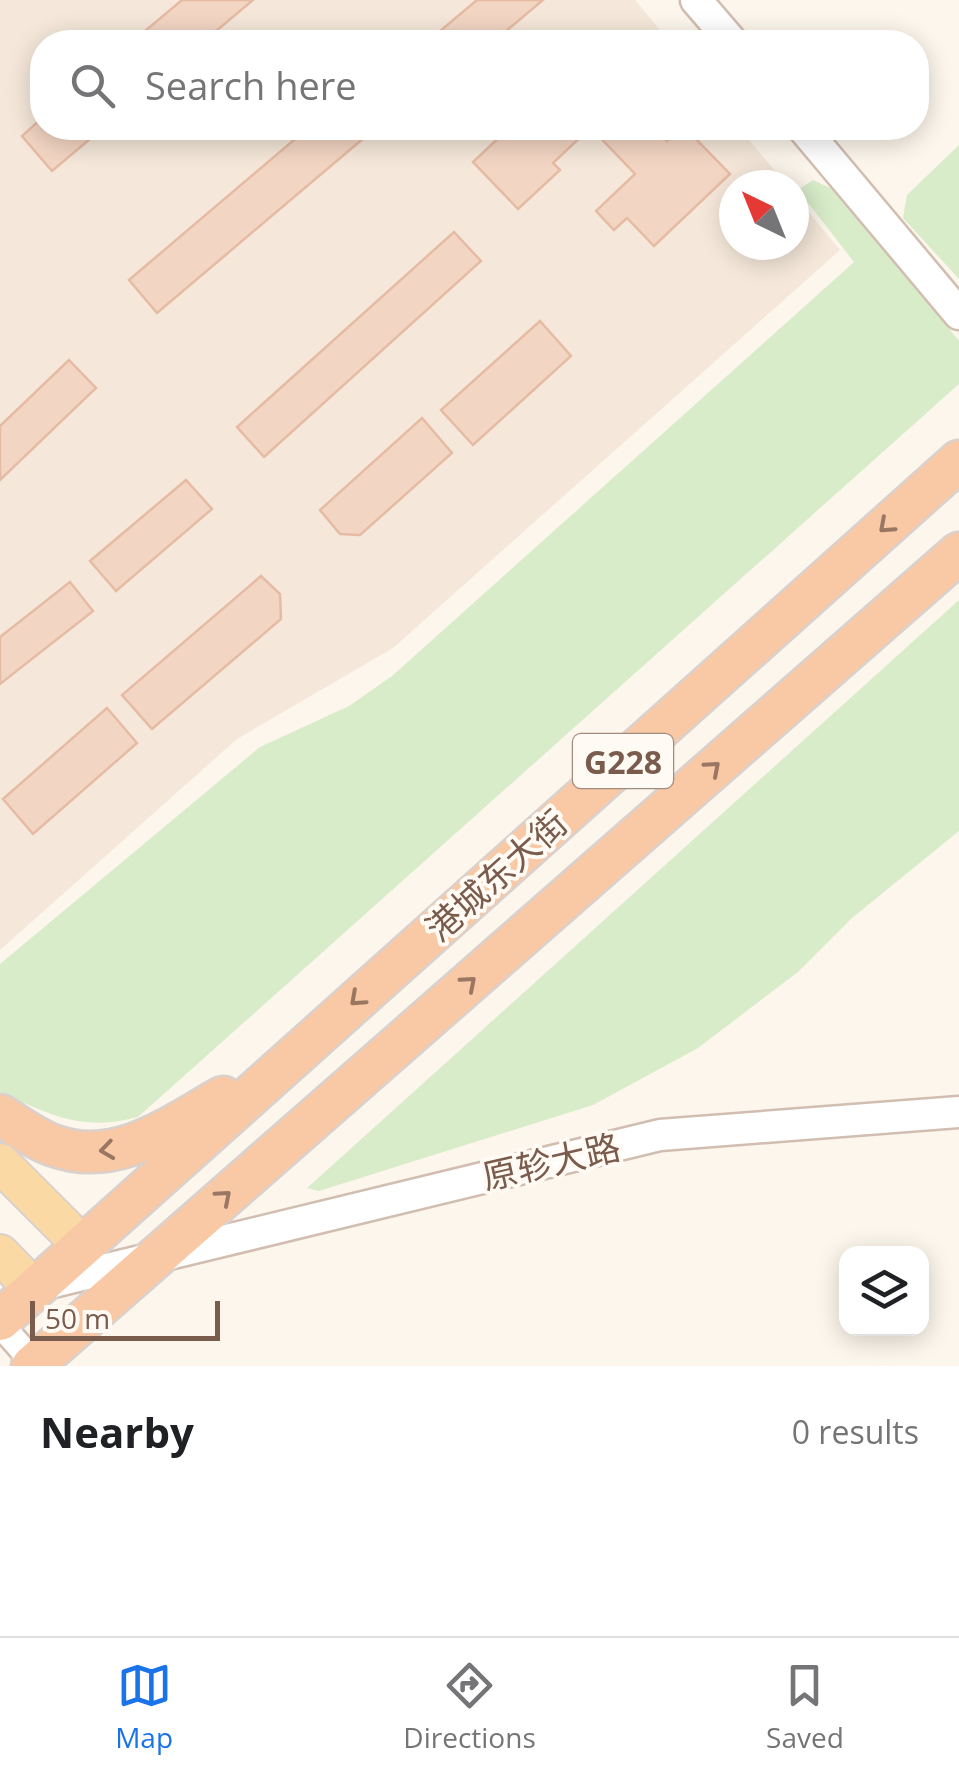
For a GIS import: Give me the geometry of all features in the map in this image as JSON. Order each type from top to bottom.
[{"type":"highway","name":"港城东大街","points":[[32,1287],[959,461]]},
{"type":"highway","name":"港城东大街","points":[[35,1365],[959,552]]},
{"type":"highway","points":[[0,1116],[55,1146],[93,1153],[138,1146],[287,1061]]},
{"type":"highway","name":"G228","points":[[0,1322],[32,1287]]},
{"type":"main road","points":[[0,1162],[82,1245]]},
{"type":"main road","points":[[0,1254],[32,1287]]},
{"type":"street","points":[[696,0],[722,30]]},
{"type":"street","points":[[813,140],[959,314]]},
{"type":"street","name":"原轸大路","points":[[32,1287],[660,1136],[959,1112]]},
{"type":"street","points":[[0,1322],[35,1365]]},
{"type":"shaded area","points":[[0,0],[635,0],[660,30],[30,30],[30,140],[749,140],[774,170],[719,170],[719,260],[809,260],[809,212],[840,250],[393,648],[237,739],[0,950]]},
{"type":"green space","points":[[959,145],[959,279],[903,218],[907,195]]},
{"type":"green space","points":[[813,180],[839,192],[959,341],[959,384],[138,1117],[83,1122],[51,1114],[0,1092],[0,964],[260,747],[349,706],[392,676],[854,262],[809,204],[809,183]]},
{"type":"green space","points":[[959,600],[959,831],[852,918],[798,972],[698,1048],[593,1105],[319,1191],[307,1188]]},
{"type":"building","points":[[182,0],[253,0],[217,30],[146,30]]},
{"type":"building","points":[[477,0],[543,0],[507,30],[441,30]]},
{"type":"building","points":[[30,129],[30,140],[89,140],[52,171],[22,136]]},
{"type":"building","points":[[294,140],[361,140],[157,313],[129,280]]},
{"type":"building","points":[[496,140],[577,140],[553,163],[560,170],[518,209],[473,162]]},
{"type":"building","points":[[602,140],[697,140],[726,170],[719,170],[719,184],[654,246],[627,218],[614,230],[596,211],[635,174]]},
{"type":"building","points":[[454,232],[481,261],[264,457],[237,427]]},
{"type":"building","points":[[540,321],[571,356],[473,445],[441,410]]},
{"type":"building","points":[[69,360],[96,388],[0,480],[0,426]]},
{"type":"building","points":[[422,418],[452,453],[360,535],[340,534],[320,510]]},
{"type":"building","points":[[186,480],[212,509],[116,591],[90,561]]},
{"type":"building","points":[[261,576],[280,594],[281,619],[152,729],[122,695]]},
{"type":"building","points":[[70,582],[93,611],[0,684],[0,637]]},
{"type":"building","points":[[107,708],[137,743],[33,834],[3,799]]}]
